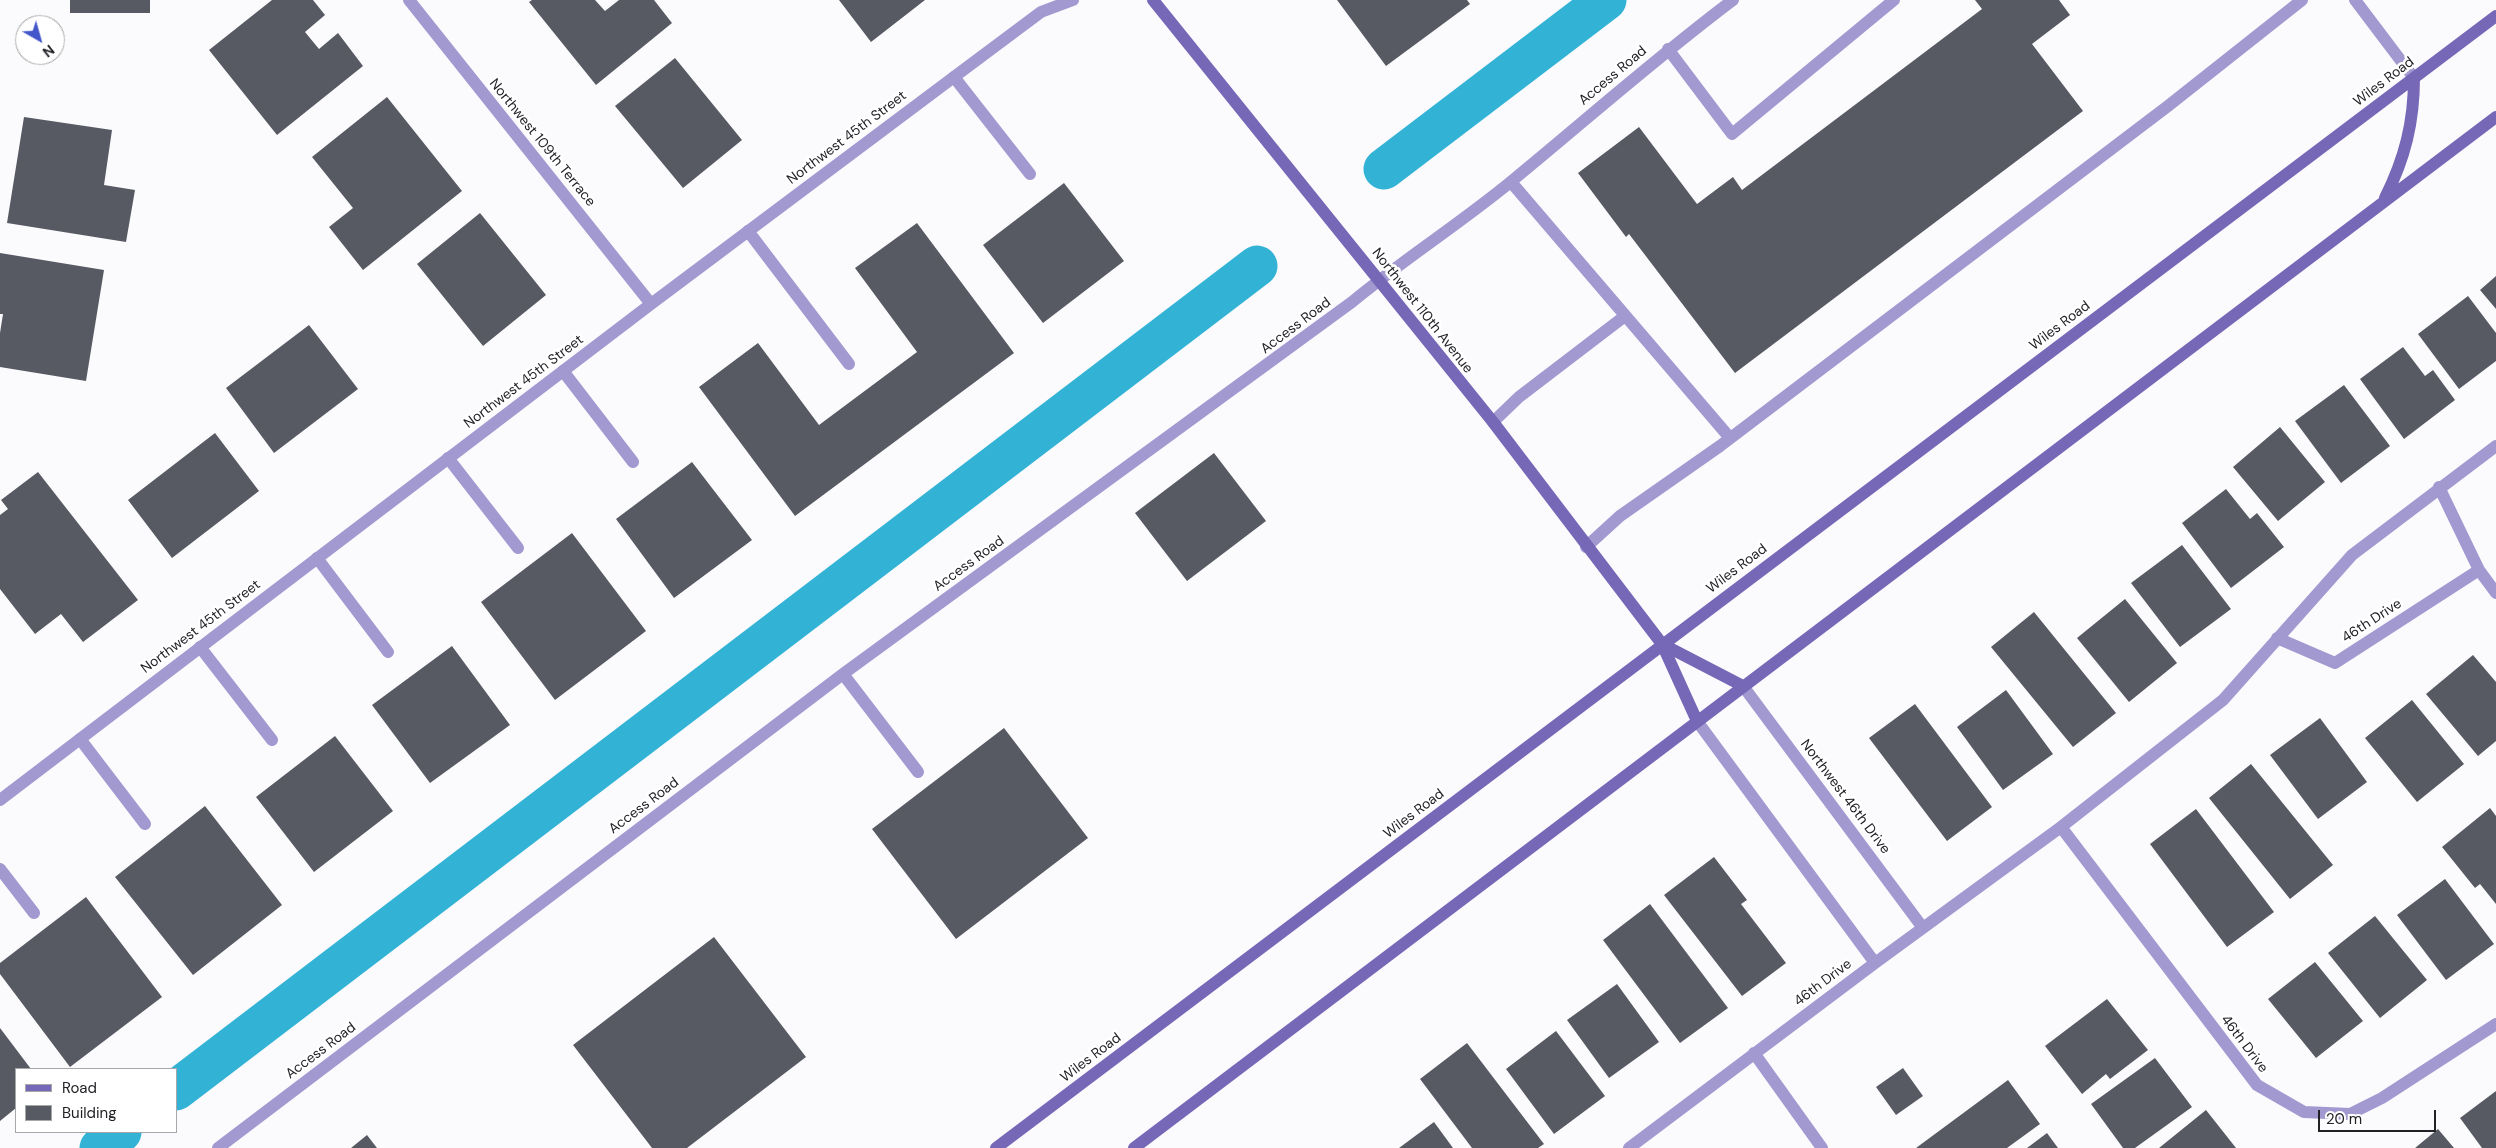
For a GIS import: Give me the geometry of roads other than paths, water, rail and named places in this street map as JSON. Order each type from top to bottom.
[{"type":"main road","name":"Northwest 110th Avenue","points":[[1153,0],[1492,422],[1662,644],[1698,721]]},
{"type":"main road","name":"Wiles Road","points":[[996,1148],[2496,16]]},
{"type":"main road","points":[[2383,202],[2399,170],[2407,147],[2412,123],[2414,78]]},
{"type":"main road","points":[[1134,1148],[2496,116]]},
{"type":"main road","name":"Northwest 110th Avenue","points":[[1662,644],[1743,686]]},
{"type":"street","name":"Northwest 109th Terrace","points":[[409,0],[651,304]]},
{"type":"street","name":"Northwest 45th Street","points":[[1,796],[80,739],[563,370],[1041,12],[1073,0]]},
{"type":"street","name":"Access Road","points":[[218,1148],[843,674],[1250,380],[1379,280],[1511,182],[1668,49],[1733,0]]},
{"type":"street","points":[[1668,49],[1732,134],[1894,0]]},
{"type":"street","points":[[1586,547],[1620,516],[1730,438],[2168,106],[2302,0]]},
{"type":"street","points":[[2355,0],[2414,78]]},
{"type":"street","points":[[954,77],[1030,174]]},
{"type":"street","points":[[1511,182],[1730,438]]},
{"type":"street","points":[[748,231],[848,364]]},
{"type":"street","points":[[1492,422],[1519,397],[1624,316]]},
{"type":"street","points":[[563,370],[633,462]]},
{"type":"street","name":"46th Drive","points":[[1629,1148],[2061,826],[2223,700],[2352,555],[2439,487],[2496,446]]},
{"type":"street","points":[[448,458],[518,548]]},
{"type":"street","points":[[2439,487],[2479,570],[2496,593]]},
{"type":"street","points":[[317,558],[388,652]]},
{"type":"street","name":"46th Drive","points":[[2277,638],[2335,663],[2479,570]]},
{"type":"street","points":[[200,647],[272,740]]},
{"type":"street","points":[[843,674],[918,772]]},
{"type":"street","name":"Northwest 46th Drive","points":[[1743,686],[1923,928]]},
{"type":"street","points":[[1698,721],[1875,963]]},
{"type":"street","points":[[80,739],[145,824]]},
{"type":"street","name":"46th Drive","points":[[2061,826],[2257,1085],[2304,1112],[2350,1114],[2382,1098],[2496,1024]]},
{"type":"street","points":[[0,870],[34,913]]},
{"type":"street","points":[[1754,1053],[1822,1148]]},
{"type":"waterway","points":[[1384,169],[1606,0]]},
{"type":"waterway","points":[[178,1088],[1257,266]]},
{"type":"waterway","points":[[100,1148],[120,1133]]}]
